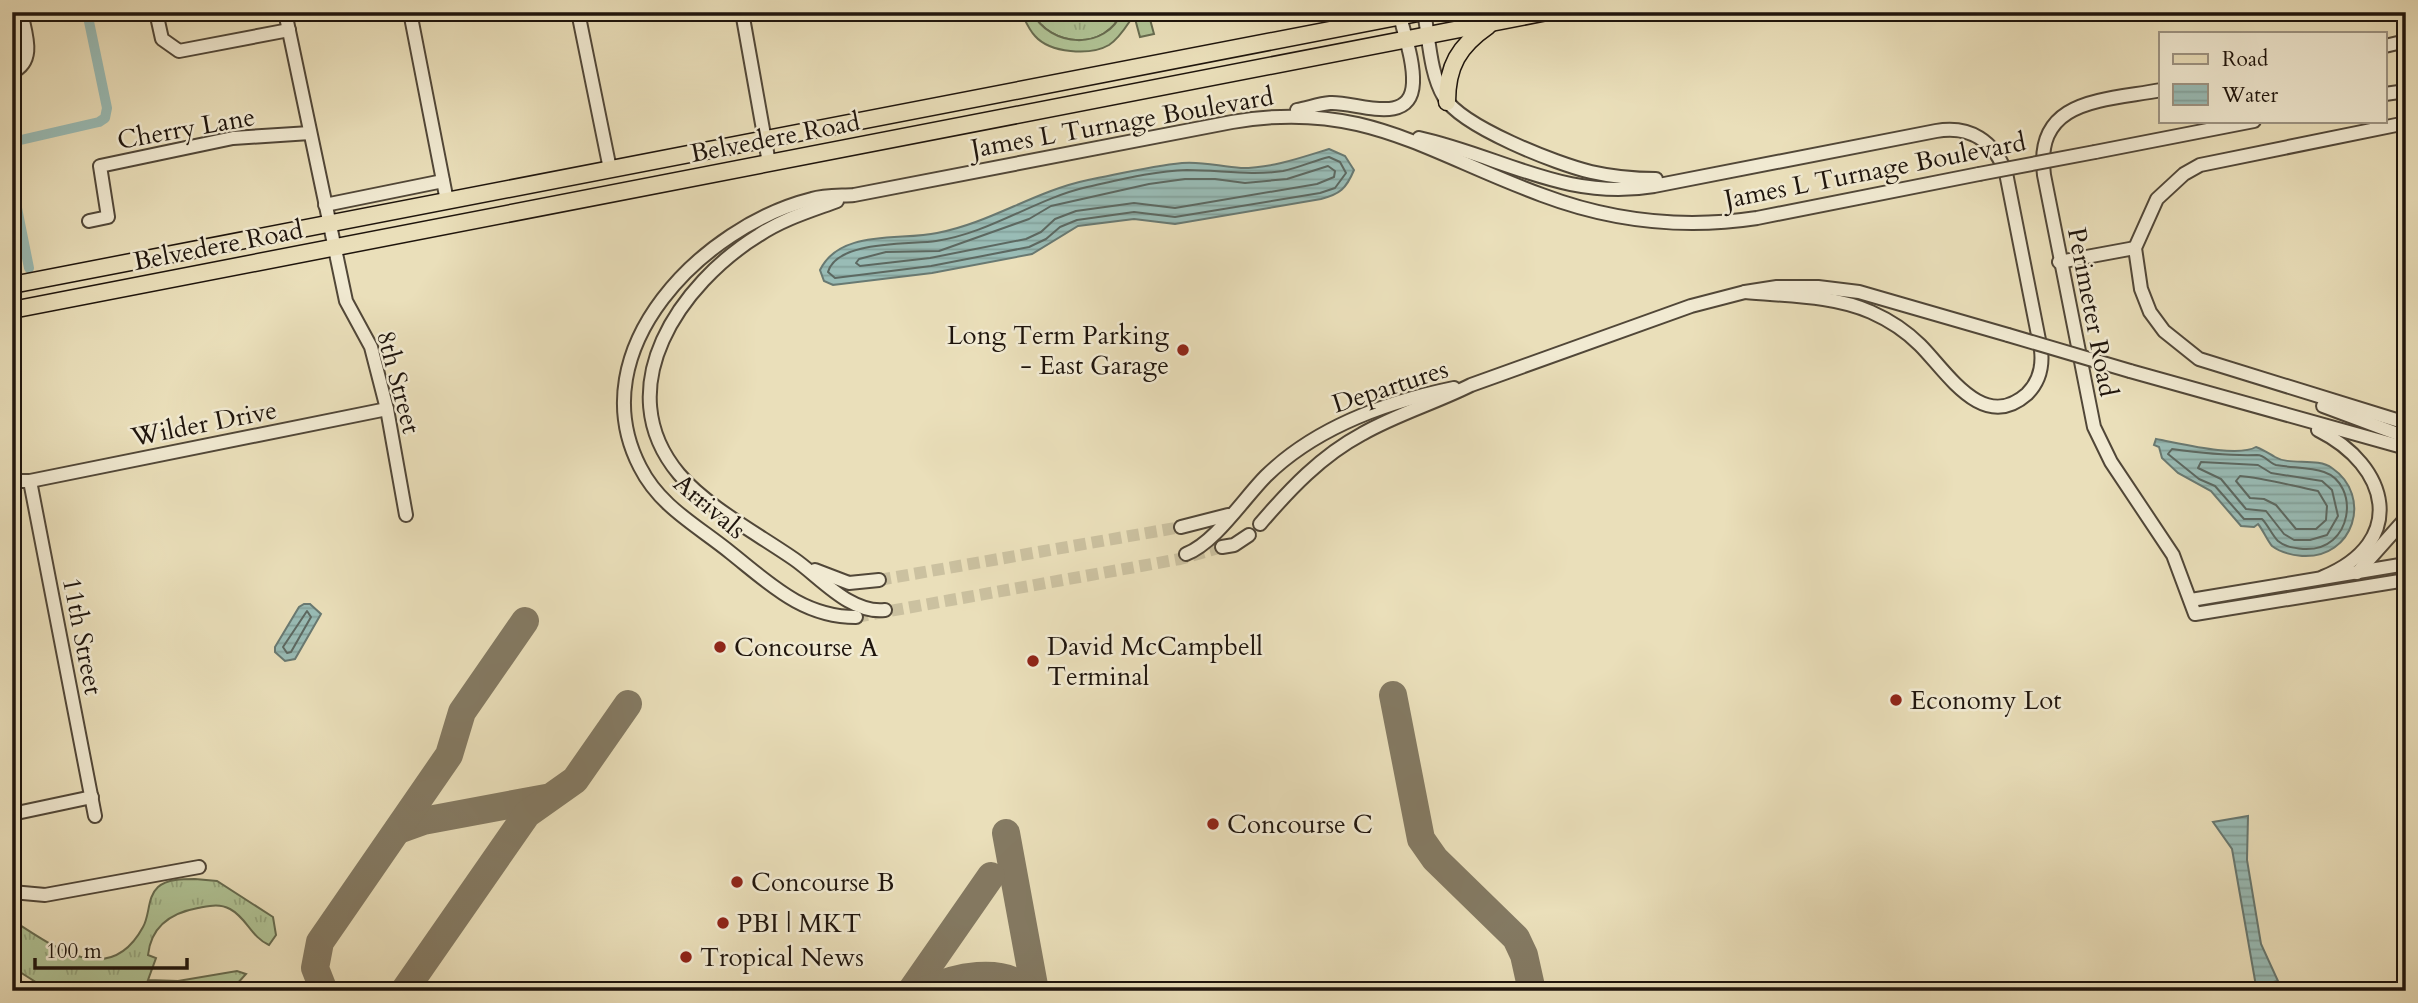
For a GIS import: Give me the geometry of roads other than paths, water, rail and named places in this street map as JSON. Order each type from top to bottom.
[{"type":"main road","name":"Belvedere Road","points":[[12,285],[1400,14],[1423,12]]},
{"type":"main road","name":"Belvedere Road","points":[[12,310],[1547,12]]},
{"type":"main road","points":[[1447,102],[1448,79],[1454,60],[1471,39],[1494,23]]},
{"type":"street","points":[[12,72],[26,61],[28,46],[21,12]]},
{"type":"street","points":[[156,12],[162,38],[179,51],[289,30]]},
{"type":"street","name":"8th Street","points":[[285,12],[346,301],[371,347],[387,410],[406,516]]},
{"type":"street","points":[[410,12],[447,201]]},
{"type":"street","points":[[578,12],[610,169]]},
{"type":"street","points":[[742,12],[769,163]]},
{"type":"street","points":[[1423,12],[1440,88],[1447,102],[1465,116],[1501,137],[1579,169],[1626,178],[1688,178]]},
{"type":"street","points":[[1269,116],[1330,103],[1377,110],[1403,104],[1411,93],[1413,81],[1400,14]]},
{"type":"street","points":[[2386,46],[2406,41]]},
{"type":"street","name":"Perimeter Road","points":[[2159,90],[2077,107],[2065,113],[2049,129],[2042,159],[2059,262],[2087,401],[2097,436],[2173,555],[2195,614],[2406,580]]},
{"type":"street","name":"James L Turnage Boulevard","points":[[854,195],[1269,116],[1337,118],[1398,134],[1557,201],[1610,215],[1666,222],[1721,223],[1757,219],[2249,122]]},
{"type":"street","points":[[2406,123],[2200,165],[2176,180],[2157,200],[2134,247],[2141,289],[2150,312],[2181,347],[2199,359],[2406,423]]},
{"type":"street","points":[[1398,134],[1449,145],[1536,177],[1579,187],[1635,188],[1944,129],[1968,131],[1997,152],[2006,173],[2040,345],[2040,373],[2032,389],[2016,401],[1997,406],[1983,404],[1963,391],[1910,337],[1877,315],[1838,302],[1745,292]]},
{"type":"street","name":"Cherry Lane","points":[[89,221],[108,217],[100,166],[233,138],[310,133]]},
{"type":"street","points":[[325,205],[443,181]]},
{"type":"street","points":[[854,195],[776,225],[732,254],[705,279],[682,307],[663,338],[653,363],[650,408],[667,457],[690,486],[844,597],[868,608],[885,610]]},
{"type":"street","name":"Arrivals","points":[[854,195],[814,198],[780,210],[743,229],[693,265],[667,294],[645,327],[629,363],[624,399],[633,452],[650,483],[670,507],[793,602],[825,614],[856,617]]},
{"type":"street","points":[[2059,262],[2134,247]]},
{"type":"street","points":[[1260,524],[1307,472],[1332,452],[1377,426],[1435,403],[1471,385],[1683,309],[1745,292],[1791,286],[1846,290],[2295,419],[2406,448]]},
{"type":"street","name":"Departures","points":[[1186,554],[1204,542],[1258,484],[1293,453],[1348,421],[1430,393],[1471,385]]},
{"type":"street","points":[[2289,388],[2326,407],[2406,437]]},
{"type":"street","name":"Wilder Drive","points":[[30,481],[387,410]]},
{"type":"street","points":[[2295,419],[2343,443],[2358,456],[2371,475],[2378,497],[2379,517],[2372,538],[2351,562],[2323,577]]},
{"type":"street","points":[[12,481],[30,481]]},
{"type":"street","name":"11th Street","points":[[30,481],[95,816]]},
{"type":"street","points":[[1181,527],[1230,515]]},
{"type":"street","points":[[2306,595],[2345,581],[2359,572],[2406,518]]},
{"type":"street","points":[[1222,547],[1234,545],[1249,535]]},
{"type":"street","points":[[799,562],[843,581],[879,580]]},
{"type":"street","points":[[2191,600],[2406,564]]},
{"type":"street","points":[[12,814],[92,797]]},
{"type":"street","points":[[12,892],[38,896],[199,867]]},
{"type":"water","points":[[1329,149],[1345,156],[1354,170],[1342,190],[1321,199],[1175,224],[1134,219],[1078,226],[1032,254],[932,273],[833,285],[824,281],[820,270],[829,257],[856,242],[937,233],[957,228],[1068,185],[1088,180],[1182,163],[1241,168],[1264,166]]},
{"type":"water","points":[[2156,439],[2222,450],[2236,451],[2256,447],[2281,460],[2326,465],[2345,480],[2352,494],[2352,524],[2345,537],[2320,554],[2302,556],[2279,550],[2272,546],[2258,524],[2254,527],[2241,526],[2211,491],[2178,473],[2162,458],[2159,447],[2154,445]]},
{"type":"water","points":[[310,604],[321,614],[295,659],[285,661],[275,652],[275,647],[299,607]]},
{"type":"water","points":[[2248,816],[2247,860],[2261,944],[2278,981],[2256,986],[2232,849],[2213,822]]},
{"type":"waterway","points":[[12,142],[99,122],[105,118],[107,108],[87,12]]},
{"type":"waterway","points":[[12,183],[29,268]]},
{"type":"tunnel","points":[[879,580],[1181,527]]},
{"type":"tunnel","points":[[856,617],[1180,559],[1222,547]]},
{"type":"place","name":"Long Term Parking - East Garage","points":[[1183,350]]},
{"type":"place","name":"Concourse A","points":[[720,647]]},
{"type":"place","name":"David McCampbell Terminal","points":[[1033,661]]},
{"type":"place","name":"Economy Lot","points":[[1896,700]]},
{"type":"place","name":"Concourse C","points":[[1213,824]]},
{"type":"place","name":"Concourse B","points":[[737,882]]},
{"type":"place","name":"PBI | MKT","points":[[723,923]]},
{"type":"place","name":"Tropical News","points":[[686,957]]}]
